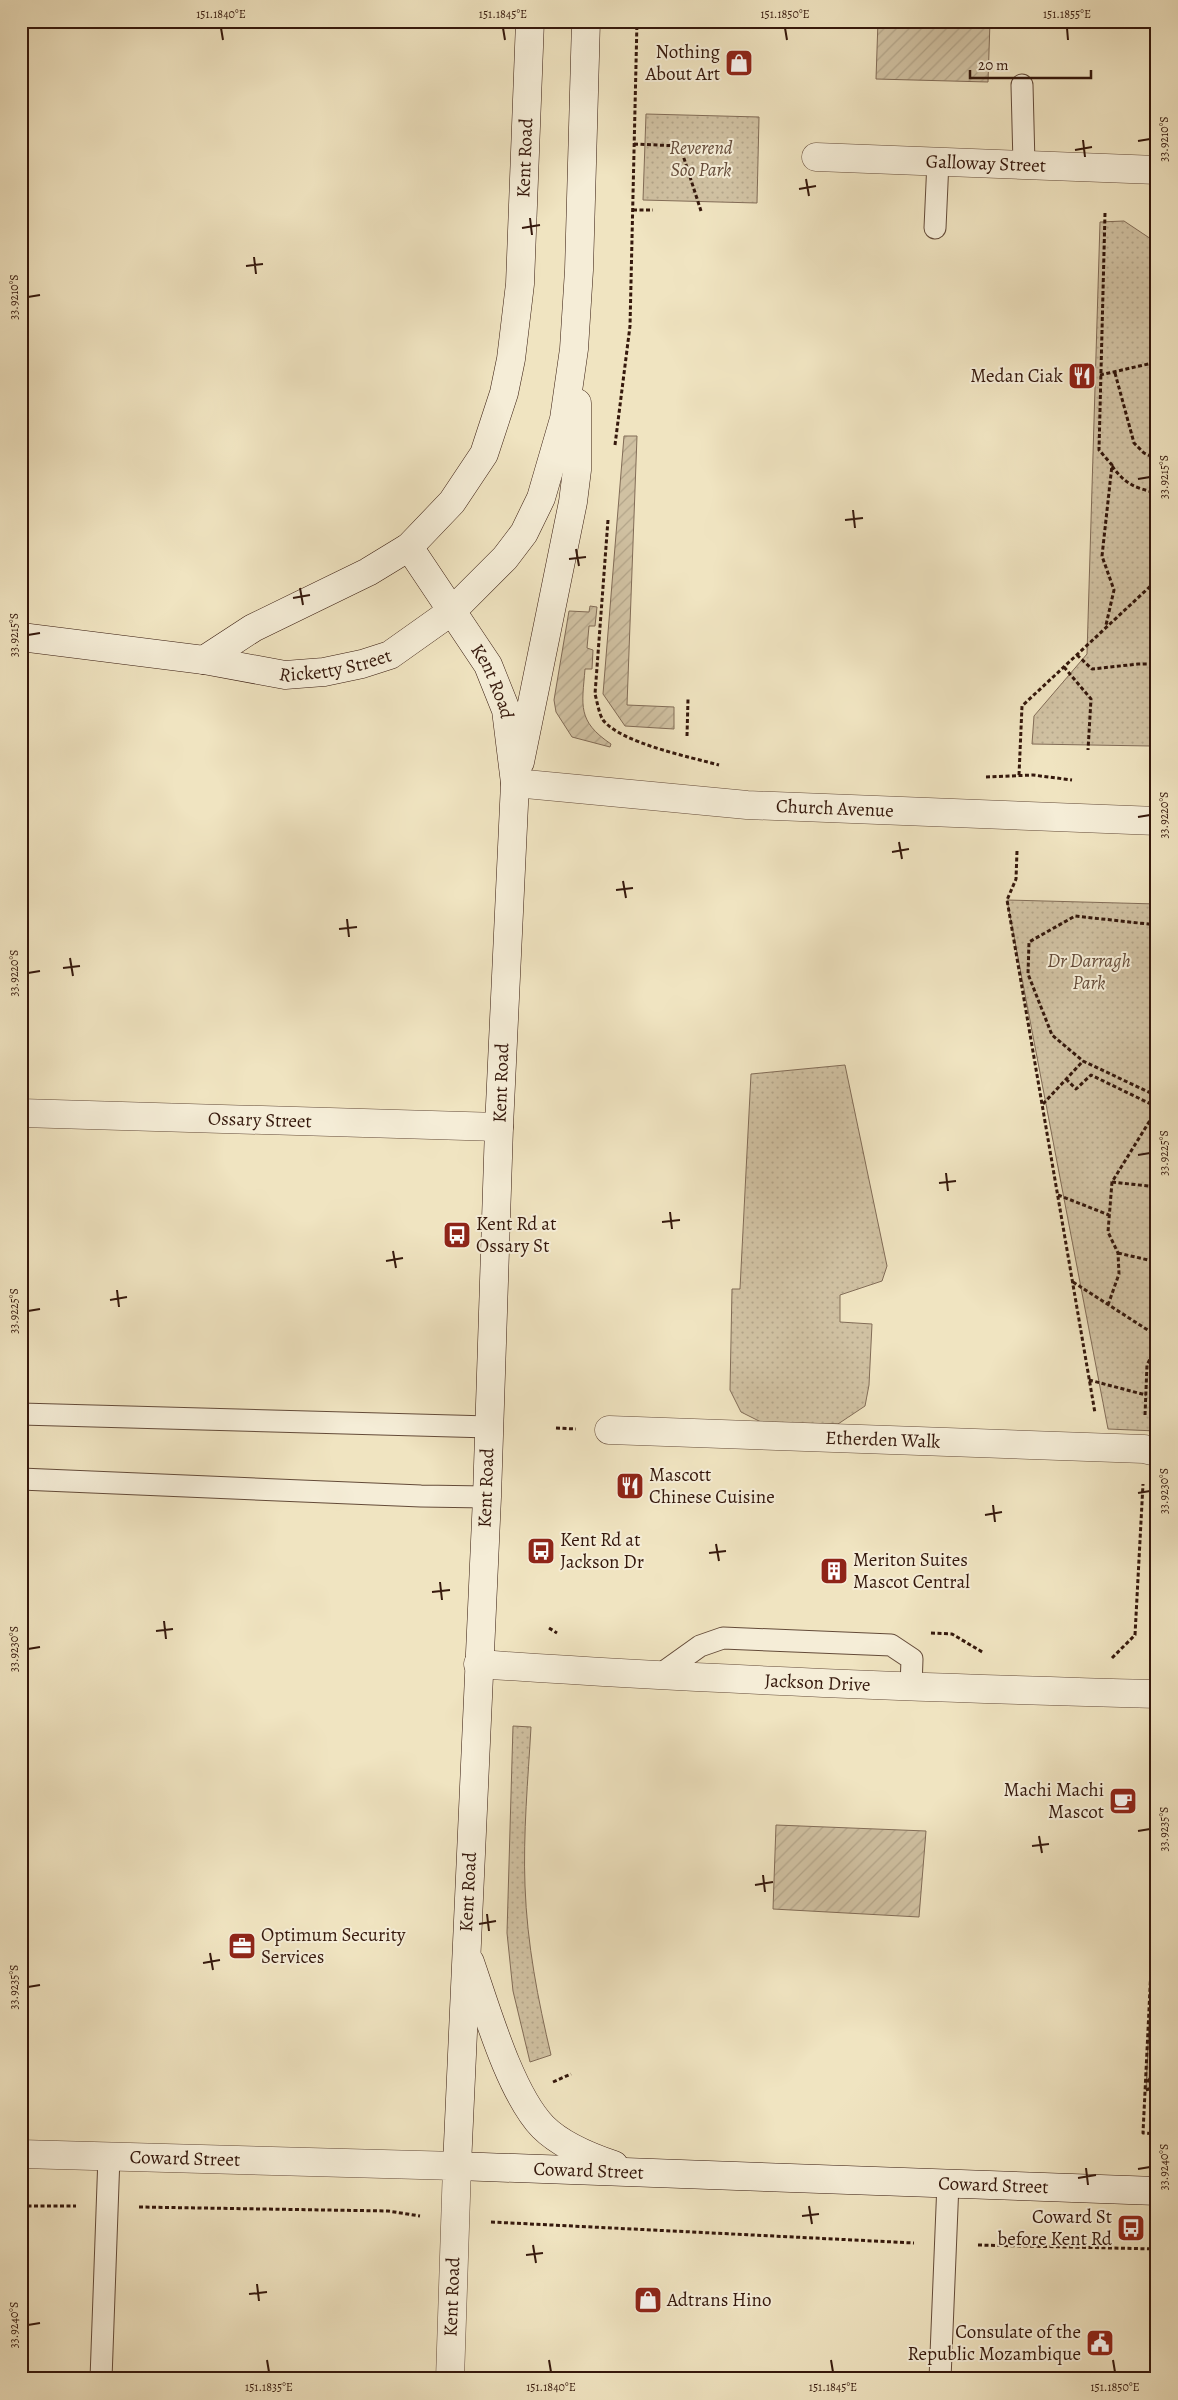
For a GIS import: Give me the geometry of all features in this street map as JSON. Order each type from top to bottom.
[{"type":"main road","name":"Kent Road","points":[[450,2379],[465,1950],[487,1497],[499,1126],[515,783],[507,717],[499,690],[488,665],[409,547],[452,502],[484,454],[504,393],[511,359],[520,284],[530,21]]},
{"type":"main road","points":[[452,611],[517,543],[541,498],[564,419],[574,349],[580,270],[586,21]]},
{"type":"main road","name":"Galloway Street","points":[[816,157],[1157,170]]},
{"type":"main road","points":[[515,783],[566,537],[577,470],[578,436],[574,349]]},
{"type":"main road","points":[[204,660],[253,628],[368,572],[409,547]]},
{"type":"main road","name":"Ricketty Street","points":[[21,637],[204,660],[285,675],[324,672],[362,664],[390,655],[452,611]]},
{"type":"main road","name":"Church Avenue","points":[[515,783],[747,805],[1157,821]]},
{"type":"main road","name":"Ossary Street","points":[[21,1113],[499,1126]]},
{"type":"main road","name":"Etherden Walk","points":[[609,1430],[1150,1450]]},
{"type":"main road","name":"Jackson Drive","points":[[478,1664],[658,1676],[911,1687],[1157,1694]]},
{"type":"main road","points":[[465,1950],[521,2096],[544,2127],[570,2146],[634,2172]]},
{"type":"main road","name":"Coward Street","points":[[21,2154],[457,2166],[1157,2191]]},
{"type":"lane","points":[[1022,85],[1024,164]]},
{"type":"lane","points":[[936,228],[938,161]]},
{"type":"lane","points":[[21,1414],[488,1427]]},
{"type":"lane","points":[[21,1479],[421,1496],[487,1497]]},
{"type":"lane","points":[[658,1676],[700,1646],[723,1638],[891,1645],[912,1659],[911,1687]]},
{"type":"lane","points":[[101,2379],[109,2156]]},
{"type":"lane","points":[[940,2379],[948,2183]]},
{"type":"path","points":[[613,453],[630,326],[637,21]]},
{"type":"path","points":[[634,144],[680,146],[701,211]]},
{"type":"path","points":[[633,210],[653,210]]},
{"type":"path","points":[[1105,213],[1098,450],[1112,465],[1122,480],[1140,489],[1157,492]]},
{"type":"path","points":[[1100,376],[1157,362]]},
{"type":"path","points":[[1115,373],[1134,443],[1144,453],[1157,459]]},
{"type":"path","points":[[1106,626],[1114,590],[1102,556],[1112,465]]},
{"type":"path","points":[[608,511],[595,694],[603,719],[620,734],[664,750],[722,766]]},
{"type":"path","points":[[1020,746],[1022,706],[1157,580]]},
{"type":"path","points":[[1077,655],[1092,670],[1138,664],[1157,664]]},
{"type":"path","points":[[1064,667],[1091,699],[1088,750]]},
{"type":"path","points":[[687,736],[688,699]]},
{"type":"path","points":[[980,777],[1033,775],[1080,781]]},
{"type":"path","points":[[1007,900],[1101,1448]]},
{"type":"path","points":[[1157,925],[1075,916],[1029,942],[1028,974],[1052,1035],[1084,1061],[1157,1096]]},
{"type":"path","points":[[1020,976],[1028,974]]},
{"type":"path","points":[[1042,1104],[1084,1061]]},
{"type":"path","points":[[1066,1079],[1076,1090],[1091,1075],[1157,1108],[1112,1182],[1108,1232],[1118,1253],[1119,1274],[1108,1305]]},
{"type":"path","points":[[1112,1182],[1157,1187]]},
{"type":"path","points":[[1058,1195],[1109,1215]]},
{"type":"path","points":[[1118,1253],[1157,1262]]},
{"type":"path","points":[[1073,1282],[1157,1336]]},
{"type":"path","points":[[1108,1662],[1135,1636],[1150,1450],[1146,1395],[1147,1365],[1157,1346]]},
{"type":"path","points":[[1089,1380],[1146,1395]]},
{"type":"path","points":[[549,1628],[562,1637]]},
{"type":"path","points":[[923,1633],[952,1634],[986,1653]]},
{"type":"path","points":[[1157,1845],[1155,1918],[1143,2133],[1157,2134]]},
{"type":"path","points":[[1151,1973],[1157,1977]]},
{"type":"path","points":[[1146,2083],[1157,2071]]},
{"type":"path","points":[[550,2083],[570,2074]]},
{"type":"path","points":[[1146,2090],[1157,2086]]},
{"type":"path","points":[[21,2206],[388,2211]]},
{"type":"path","points":[[523,2223],[946,2244],[1157,2249]]},
{"type":"green space","points":[[878,21],[990,21],[988,82],[876,79]]},
{"type":"green space","name":"Reverend Soo Park","points":[[646,114],[759,117],[757,203],[643,200]]},
{"type":"green space","points":[[1124,221],[1157,243],[1157,492],[1150,746],[1032,744],[1034,716],[1087,654],[1100,222]]},
{"type":"green space","points":[[624,436],[637,436],[627,705],[674,707],[674,729],[625,726],[603,694]]},
{"type":"green space","points":[[590,606],[597,607],[595,626],[589,626],[587,648],[593,650],[592,669],[585,669],[584,712],[592,728],[611,744],[610,747],[572,737],[556,712],[554,700],[569,611],[589,612]]},
{"type":"green space","name":"Dr Darragh Park","points":[[1007,900],[1157,904],[1157,1431],[1108,1429]]},
{"type":"green space","points":[[845,1065],[887,1266],[882,1281],[840,1295],[840,1322],[872,1324],[869,1385],[865,1406],[838,1424],[765,1424],[741,1412],[730,1390],[732,1289],[740,1289],[751,1074]]},
{"type":"green space","points":[[513,1726],[531,1727],[526,1806],[526,1908],[534,1972],[551,2055],[530,2062],[513,1991],[507,1933]]},
{"type":"green space","points":[[776,1825],[926,1831],[919,1917],[773,1909]]},
{"type":"green space","points":[[1157,1845],[1157,2091],[1146,2090]]},
{"type":"place","name":"Nothing About Art","points":[[739,63]]},
{"type":"place","name":"Medan Ciak","points":[[1082,376]]},
{"type":"place","name":"Kent Rd at Ossary St","points":[[457,1235]]},
{"type":"place","name":"Mascott Chinese Cuisine","points":[[630,1486]]},
{"type":"place","name":"Kent Rd at Jackson Dr","points":[[541,1551]]},
{"type":"place","name":"Meriton Suites Mascot Central","points":[[834,1571]]},
{"type":"place","name":"Machi Machi Mascot","points":[[1123,1801]]},
{"type":"place","name":"Optimum Security Services","points":[[242,1946]]},
{"type":"place","name":"Coward St before Kent Rd","points":[[1131,2228]]},
{"type":"place","name":"Adtrans Hino","points":[[648,2300]]},
{"type":"place","name":"Consulate of the Republic Mozambique","points":[[1100,2343]]}]
